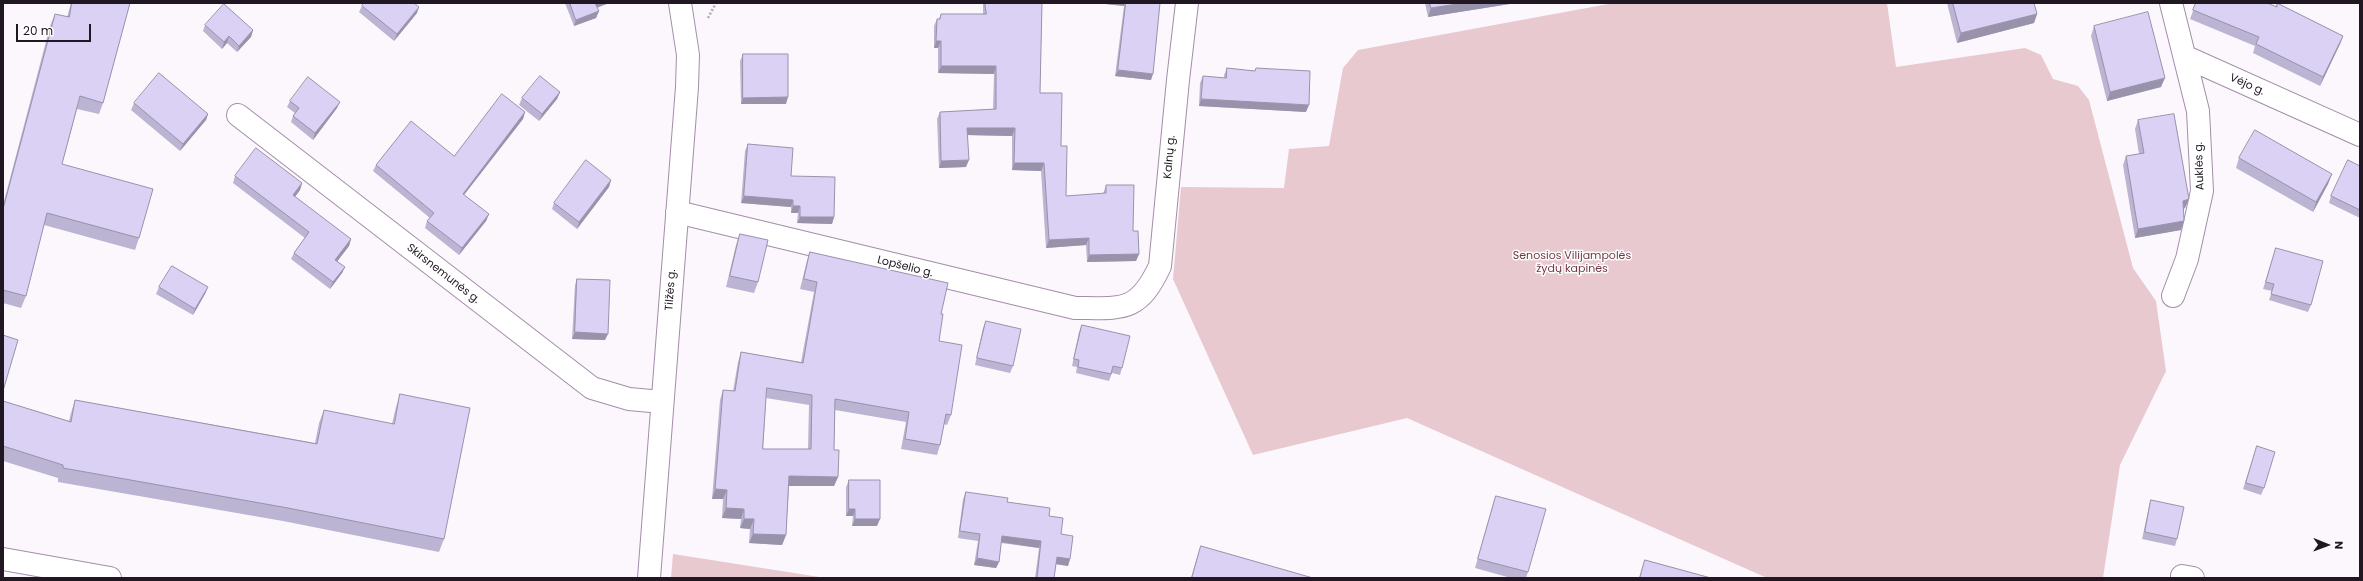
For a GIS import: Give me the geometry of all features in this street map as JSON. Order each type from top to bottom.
[{"type":"street","name":"Tilžės g.","points":[[649,578],[688,55],[680,3]]},
{"type":"street","name":"Kalnų g.","points":[[1134,303],[1150,288],[1160,266],[1187,3]]},
{"type":"street","points":[[2171,3],[2186,57]]},
{"type":"street","name":"Vėjo g.","points":[[2186,57],[2360,135]]},
{"type":"street","name":"Auklės g.","points":[[2173,296],[2187,259],[2202,191],[2198,111],[2186,57]]},
{"type":"street","name":"Skirsnemunės g.","points":[[238,115],[592,388],[629,400],[662,402]]},
{"type":"street","name":"Lopšelio g.","points":[[677,212],[1075,308],[1113,308],[1134,303]]},
{"type":"street","points":[[3,559],[110,578]]},
{"type":"green space","name":"Senosios Vilijampolės žydų kapinės","points":[[1614,3],[1887,3],[1896,67],[2025,48],[2041,55],[2053,79],[2078,86],[2089,100],[2133,268],[2156,301],[2166,371],[2120,465],[2103,578],[1767,578],[1407,418],[1253,455],[1173,279],[1181,187],[1284,188],[1289,149],[1329,146],[1343,68],[1358,50]]},
{"type":"green space","points":[[673,554],[826,578],[671,578]]},
{"type":"building","points":[[72,3],[130,3],[103,103],[80,96],[62,164],[153,189],[139,238],[47,213],[26,296],[3,290],[3,209],[55,14],[69,17]]},
{"type":"building","points":[[364,3],[414,3],[419,7],[397,34],[362,6]]},
{"type":"building","points":[[570,3],[595,3],[599,11],[576,20]]},
{"type":"building","points":[[985,3],[1042,3],[1040,93],[1062,93],[1061,146],[1067,146],[1066,196],[1106,193],[1106,185],[1134,185],[1133,231],[1138,231],[1139,254],[1089,255],[1089,238],[1049,240],[1044,163],[1014,163],[1015,128],[967,128],[969,160],[941,161],[940,112],[996,109],[996,66],[941,66],[941,41],[936,41],[937,19],[940,19],[941,14],[986,14]]},
{"type":"building","points":[[1126,3],[1160,3],[1153,74],[1118,70]]},
{"type":"building","points":[[1430,3],[1464,3],[1431,8]]},
{"type":"building","points":[[1953,3],[2034,3],[2037,14],[1961,33]]},
{"type":"building","points":[[2196,3],[2267,3],[2277,7],[2277,3],[2343,36],[2323,77],[2256,44],[2259,37],[2193,10]]},
{"type":"building","points":[[224,4],[253,30],[239,46],[229,36],[224,42],[205,25]]},
{"type":"building","points":[[2148,12],[2165,78],[2110,92],[2094,26]]},
{"type":"building","points":[[743,54],[788,54],[788,97],[743,98]]},
{"type":"building","points":[[1227,68],[1255,71],[1256,68],[1310,71],[1309,105],[1201,99],[1203,76],[1226,78]]},
{"type":"building","points":[[159,73],[208,114],[183,144],[134,103]]},
{"type":"building","points":[[540,76],[560,92],[542,114],[522,98]]},
{"type":"building","points":[[308,77],[340,102],[315,133],[293,116],[299,108],[290,101]]},
{"type":"building","points":[[502,94],[525,112],[463,194],[489,214],[462,248],[427,221],[434,213],[376,165],[411,121],[454,156]]},
{"type":"building","points":[[2174,114],[2189,199],[2183,201],[2184,221],[2138,229],[2126,156],[2144,153],[2138,120]]},
{"type":"building","points":[[2255,130],[2332,174],[2316,202],[2239,158]]},
{"type":"building","points":[[748,144],[793,148],[791,176],[835,177],[834,217],[800,217],[800,206],[793,206],[793,200],[744,196]]},
{"type":"building","points":[[256,148],[302,183],[293,195],[351,239],[335,260],[345,267],[333,282],[294,253],[309,232],[235,176]]},
{"type":"building","points":[[586,160],[611,180],[579,222],[554,203]]},
{"type":"building","points":[[2348,160],[2360,166],[2360,210],[2331,196]]},
{"type":"building","points":[[740,234],[768,240],[758,282],[730,276]]},
{"type":"building","points":[[2276,248],[2323,261],[2311,305],[2271,294],[2274,284],[2266,282]]},
{"type":"building","points":[[810,252],[948,283],[941,314],[943,314],[939,341],[962,345],[951,415],[946,414],[940,445],[905,439],[909,412],[835,399],[834,450],[839,450],[838,477],[789,476],[786,535],[753,534],[754,519],[744,519],[744,509],[726,508],[727,490],[715,489],[723,390],[735,391],[741,352],[803,363],[817,282],[804,279]],"holes":[[[767,388],[812,395],[811,449],[763,449]]]},
{"type":"building","points":[[172,266],[208,287],[195,309],[159,287]]},
{"type":"building","points":[[577,279],[610,280],[608,334],[575,332]]},
{"type":"building","points":[[986,321],[1021,329],[1013,366],[977,358]]},
{"type":"building","points":[[1082,325],[1130,336],[1122,368],[1113,366],[1111,374],[1078,367],[1079,360],[1074,359]]},
{"type":"building","points":[[3,335],[18,340],[3,391]]},
{"type":"building","points":[[400,394],[470,408],[444,539],[288,508],[63,468],[63,465],[3,446],[3,401],[71,422],[75,400],[317,444],[324,410],[394,424]]},
{"type":"building","points":[[2257,446],[2275,452],[2264,488],[2246,483]]},
{"type":"building","points":[[849,480],[880,480],[880,519],[855,519],[855,509],[849,509]]},
{"type":"building","points":[[966,492],[1008,498],[1007,502],[1050,508],[1049,516],[1063,518],[1061,534],[1073,536],[1070,559],[1057,557],[1054,578],[1037,578],[1041,541],[1002,536],[999,562],[977,558],[980,534],[960,531]]},
{"type":"building","points":[[1496,496],[1546,509],[1528,572],[1478,559]]},
{"type":"building","points":[[2151,500],[2184,507],[2177,539],[2145,532]]},
{"type":"building","points":[[1201,546],[1313,578],[1192,578]]},
{"type":"building","points":[[1645,560],[1711,578],[1640,578]]}]
